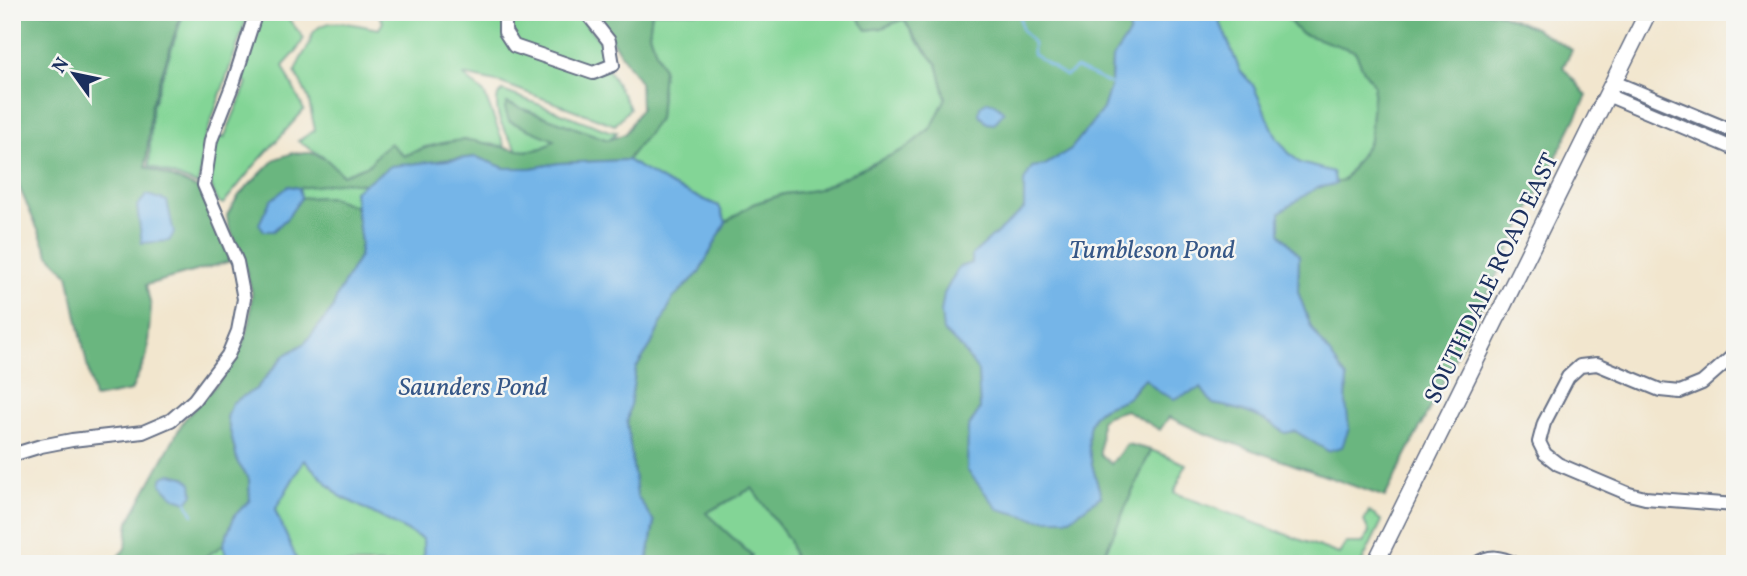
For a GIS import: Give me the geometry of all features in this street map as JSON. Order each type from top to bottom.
[{"type":"main road","name":"SOUTHDALE ROAD EAST","points":[[1375,564],[1648,12]]},
{"type":"street","points":[[12,455],[41,446],[128,434],[156,427],[180,413],[194,400],[228,355],[239,331],[244,299],[237,262],[204,185],[211,140],[234,81],[256,12]]},
{"type":"street","points":[[508,12],[505,32],[514,46],[593,73],[613,65],[610,41],[586,12]]},
{"type":"street","points":[[1610,88],[1735,132]]},
{"type":"street","points":[[1610,88],[1735,149]]},
{"type":"street","points":[[1735,354],[1703,383],[1679,392],[1660,390],[1597,364],[1580,366],[1568,377],[1544,423],[1539,442],[1545,454],[1558,464],[1629,494],[1646,498],[1735,505]]},
{"type":"street","points":[[1476,564],[1489,556],[1516,564]]},
{"type":"green space","points":[[12,12],[182,12],[151,106],[146,167],[200,189],[231,261],[146,285],[151,307],[147,355],[131,391],[94,398],[68,274],[49,255],[12,171]]},
{"type":"green space","points":[[184,12],[249,12],[203,145],[199,185],[149,166],[152,107]]},
{"type":"green space","points":[[260,12],[283,12],[304,38],[283,66],[304,110],[223,204],[216,200],[209,179],[217,135],[224,138],[247,83],[239,78]]},
{"type":"green space","points":[[377,12],[576,12],[604,46],[604,62],[630,108],[615,125],[501,83],[463,75],[484,93],[505,147],[464,140],[425,147],[404,156],[380,151],[369,165],[343,175],[326,159],[298,141],[315,130],[308,97],[295,72],[313,34],[320,27],[336,23],[379,29],[383,22]]},
{"type":"green space","points":[[592,12],[652,12],[649,34],[663,69],[659,119],[627,160],[505,168],[476,157],[391,166],[365,184],[345,182],[299,188],[289,186],[264,231],[273,231],[287,218],[301,198],[330,197],[356,207],[361,243],[359,257],[332,310],[305,343],[284,356],[256,389],[232,403],[227,418],[238,463],[249,479],[250,501],[235,515],[223,545],[194,564],[113,564],[126,547],[129,521],[184,420],[222,378],[242,346],[250,321],[252,292],[227,215],[239,195],[275,159],[293,153],[312,153],[326,159],[343,175],[369,165],[390,143],[404,156],[433,145],[464,140],[523,151],[544,147],[554,140],[509,121],[505,108],[507,103],[608,140],[625,134],[641,108],[640,82]]},
{"type":"green space","points":[[652,12],[854,12],[867,30],[882,28],[904,18],[916,39],[937,64],[946,98],[932,127],[905,149],[816,190],[784,194],[753,204],[726,222],[719,206],[672,186],[627,160],[659,118],[663,69],[649,34]]},
{"type":"green space","points":[[854,12],[1132,12],[1129,34],[1112,59],[1111,84],[1103,109],[1071,149],[1045,165],[1024,209],[972,255],[972,263],[959,267],[944,294],[963,350],[978,370],[980,409],[968,428],[1101,496],[1088,441],[1091,420],[1101,409],[1127,398],[1146,379],[1159,392],[1201,388],[1213,404],[1250,414],[1285,433],[1295,431],[1328,451],[1346,403],[1347,378],[1311,327],[1298,292],[1299,255],[1280,233],[1280,212],[1316,187],[1343,181],[1370,140],[1374,84],[1364,71],[1355,51],[1300,33],[1281,12],[1496,12],[1534,28],[1572,50],[1563,67],[1587,96],[1385,497],[1201,432],[1169,417],[1160,430],[1126,410],[1101,420],[1100,454],[1111,464],[1127,444],[1151,450],[1100,564],[796,564],[789,540],[752,488],[706,513],[752,556],[746,564],[647,564],[654,522],[637,496],[627,423],[636,368],[651,345],[673,298],[699,273],[726,222],[753,204],[784,194],[816,190],[905,149],[932,127],[946,98],[937,64],[916,39],[904,19],[882,28],[867,30]]},
{"type":"green space","points":[[1216,12],[1281,12],[1300,33],[1355,51],[1364,71],[1374,84],[1370,140],[1343,181],[1336,184],[1333,172],[1300,163],[1277,138],[1253,85],[1240,71]]},
{"type":"green space","points":[[503,91],[617,132],[608,140],[507,103],[509,121],[555,139],[548,147],[519,152],[499,118],[498,95]]},
{"type":"green space","points":[[345,181],[365,184],[354,191],[356,207],[330,197],[301,198],[299,188]]},
{"type":"green space","points":[[1151,450],[1186,464],[1174,493],[1339,554],[1346,543],[1363,543],[1369,532],[1364,521],[1369,511],[1382,521],[1361,564],[1100,564]]},
{"type":"green space","points":[[304,460],[340,496],[423,539],[424,564],[295,564],[296,558],[275,510]]},
{"type":"green space","points":[[752,488],[789,540],[796,564],[746,564],[752,555],[705,513]]},
{"type":"green space","points":[[223,545],[229,564],[194,564]]},
{"type":"water","name":"Tumbleson Pond","points":[[1132,12],[1216,12],[1240,71],[1253,85],[1277,138],[1300,163],[1333,172],[1336,184],[1316,188],[1280,212],[1280,233],[1299,255],[1298,292],[1311,327],[1347,378],[1349,428],[1342,447],[1328,451],[1295,431],[1285,433],[1250,414],[1213,404],[1201,388],[1174,399],[1159,392],[1145,379],[1127,398],[1100,409],[1091,420],[1088,441],[1101,496],[1070,519],[1037,519],[998,509],[967,470],[968,428],[980,409],[978,371],[963,350],[943,331],[941,312],[944,294],[959,267],[972,263],[972,255],[1024,209],[1024,181],[1032,167],[1045,165],[1071,149],[1103,109],[1111,84],[1112,59],[1129,34]]},
{"type":"water","points":[[987,101],[994,103],[1004,112],[994,124],[987,123],[979,114],[980,107]]},
{"type":"water","name":"Saunders Pond","points":[[476,157],[505,168],[627,160],[672,186],[719,206],[726,222],[699,273],[673,298],[651,345],[636,368],[627,423],[637,496],[654,522],[647,564],[424,564],[423,539],[340,496],[304,460],[275,510],[296,558],[295,564],[229,564],[223,545],[235,515],[250,500],[249,479],[238,463],[227,418],[232,403],[256,389],[284,356],[305,343],[332,310],[359,257],[361,243],[354,191],[391,166]]},
{"type":"water","points":[[289,186],[299,188],[301,198],[287,218],[273,231],[264,231],[259,224],[270,201]]},
{"type":"water","points":[[147,195],[167,201],[174,233],[169,241],[142,243],[137,206]]},
{"type":"water","points":[[171,474],[184,477],[192,483],[193,494],[187,502],[175,498],[161,484],[163,477]]},
{"type":"waterway","points":[[1016,12],[1020,17],[1022,30],[1033,43],[1033,54],[1066,76],[1076,68],[1111,84]]},
{"type":"waterway","points":[[187,502],[193,515]]}]
